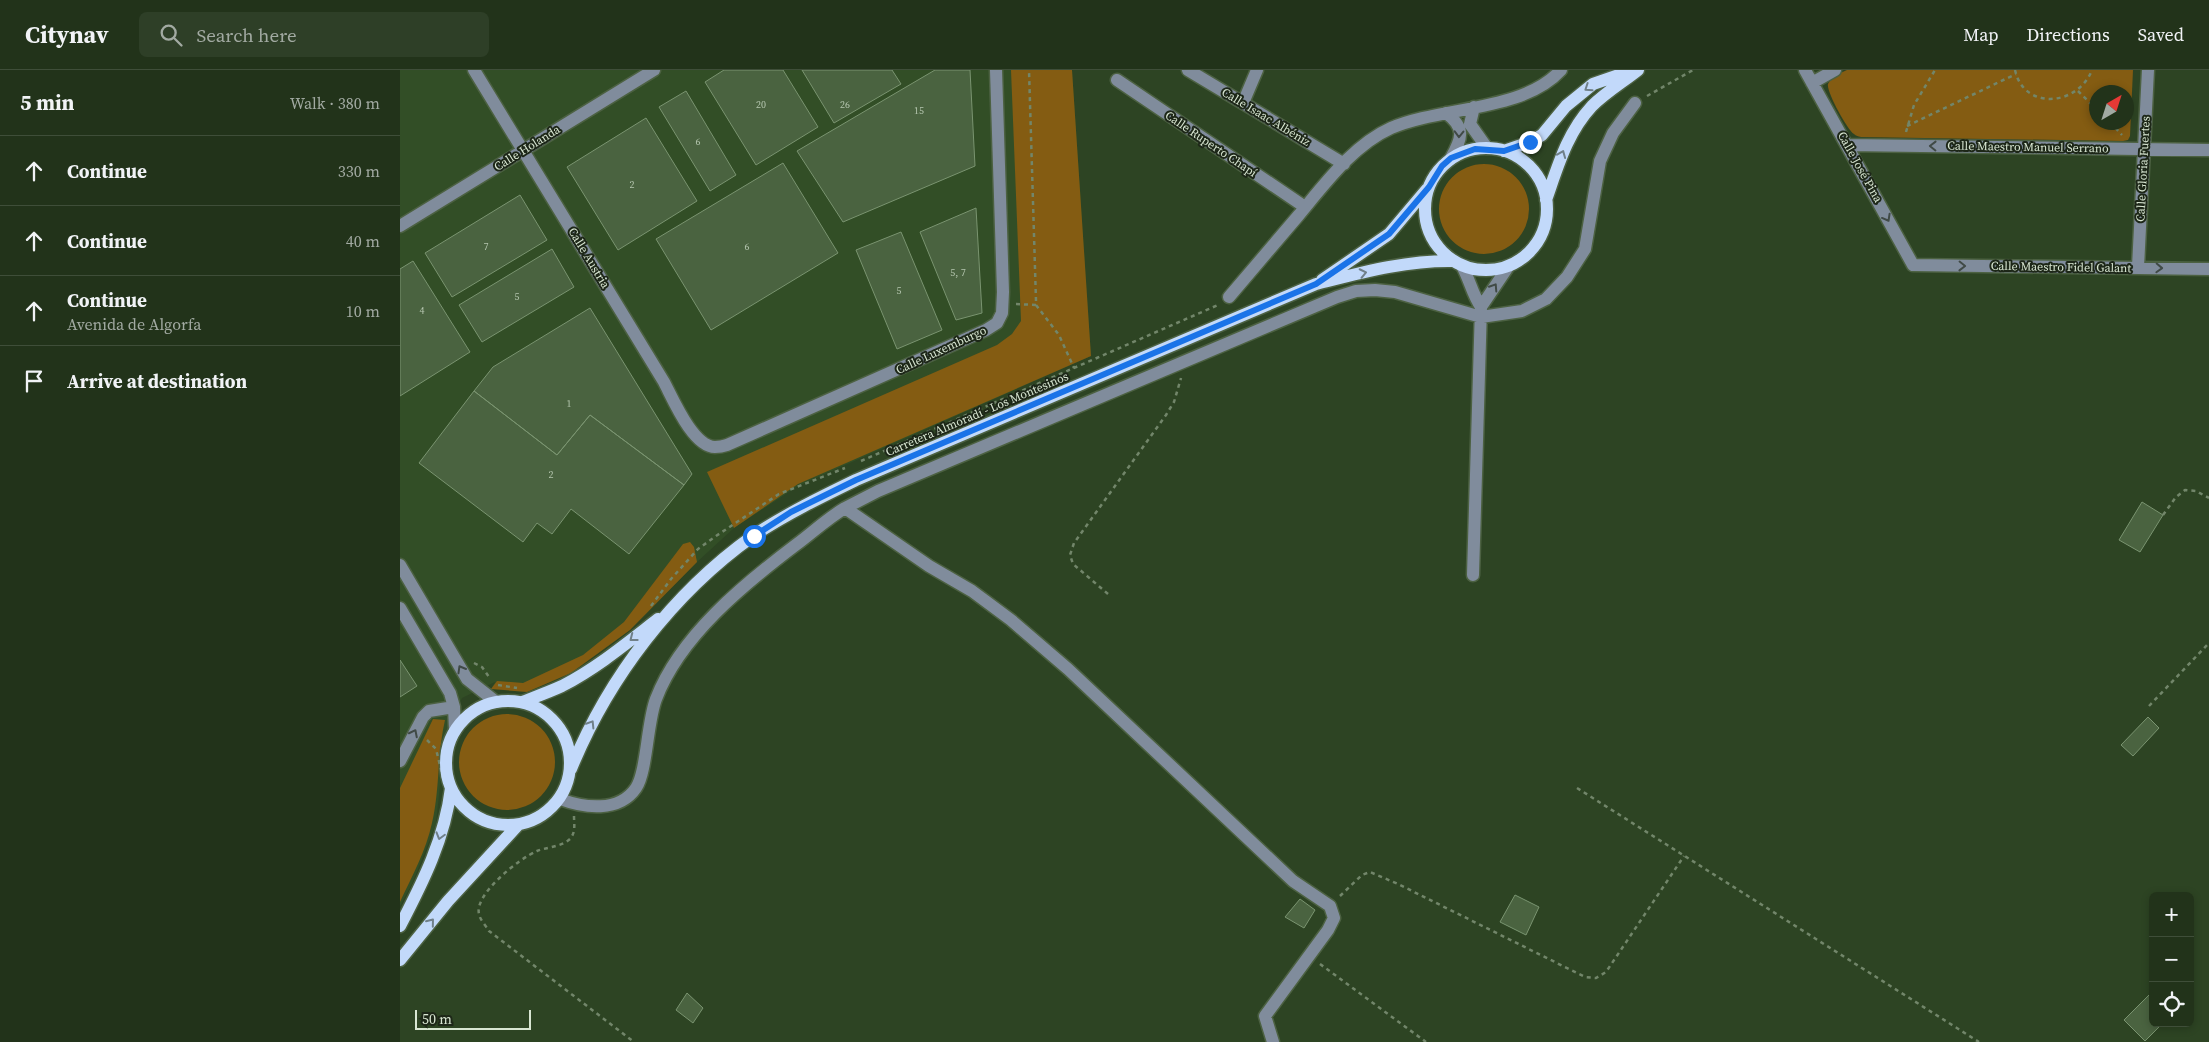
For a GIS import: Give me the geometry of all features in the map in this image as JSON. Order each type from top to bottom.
[{"type":"main road","points":[[1504,151],[1530,142],[1542,134],[1566,106],[1593,84],[1633,70]]},
{"type":"main road","points":[[1546,200],[1563,150],[1579,122],[1606,94],[1638,70]]},
{"type":"main road","points":[[1487,148],[1504,151],[1527,164],[1543,187],[1546,200],[1546,224],[1542,235],[1528,254],[1508,266],[1493,270],[1477,270],[1458,263],[1438,247],[1428,228],[1425,208],[1429,187],[1438,171],[1451,158],[1469,151],[1487,148]]},
{"type":"main road","name":"Carretera Almoradí - Los Montesinos","points":[[1316,284],[1389,234],[1429,187]]},
{"type":"main road","name":"Carretera Almoradí - Los Montesinos","points":[[522,702],[561,686],[618,650],[672,608],[725,558],[791,512],[856,480],[1316,284],[1365,272],[1436,260],[1458,263]]},
{"type":"main road","name":"Carretera Almoradí - Los Montesinos","points":[[571,768],[584,736],[629,664],[672,608]]},
{"type":"main road","points":[[400,926],[422,885],[449,805],[446,774],[448,744],[455,730],[472,712],[496,702],[522,702],[542,712],[558,726],[570,754],[571,768],[560,799],[542,816],[518,825],[502,826],[485,822],[471,814],[448,787]]},
{"type":"main road","points":[[400,960],[448,901],[518,825]]},
{"type":"street","name":"Calle Austria","points":[[474,70],[664,382],[688,426],[705,445]]},
{"type":"street","name":"Calle Holanda","points":[[400,226],[654,70]]},
{"type":"street","name":"Calle Luxemburgo","points":[[705,445],[716,448],[727,445],[986,330],[997,323],[1002,313],[1002,302],[996,70]]},
{"type":"street","name":"Calle Isaac Albéniz","points":[[1188,70],[1344,164]]},
{"type":"street","points":[[1243,103],[1257,70]]},
{"type":"street","points":[[1229,297],[1305,207],[1362,147],[1392,128],[1526,94],[1551,81],[1561,70]]},
{"type":"street","name":"Calle José Pina","points":[[1806,70],[1913,265]]},
{"type":"street","points":[[1812,82],[1834,70]]},
{"type":"street","name":"Calle Gloria Fuertes","points":[[2138,267],[2148,70]]},
{"type":"street","name":"Calle Ruperto Chapí","points":[[1117,80],[1305,207]]},
{"type":"street","points":[[560,799],[573,804],[594,806],[612,804],[618,803],[636,788],[642,772],[655,702],[661,686],[678,659],[729,599],[784,553],[846,508],[878,491],[1356,291],[1395,292],[1481,312],[1522,311],[1546,299],[1567,278],[1585,249],[1600,160],[1612,133],[1634,103]]},
{"type":"street","points":[[1474,107],[1470,124],[1487,148]]},
{"type":"street","points":[[1446,113],[1460,126],[1461,133],[1458,146],[1451,158]]},
{"type":"street","name":"Calle Maestro Manuel Serrano","points":[[1847,145],[2209,150]]},
{"type":"street","points":[[1458,263],[1469,279],[1472,295],[1481,312]]},
{"type":"street","name":"Calle Maestro Fidel Galant","points":[[1913,265],[2209,269]]},
{"type":"street","points":[[1473,575],[1481,312],[1508,266]]},
{"type":"street","points":[[846,508],[929,566],[972,591],[1011,620],[1131,728],[1292,882],[1330,906],[1334,918],[1328,930],[1265,1016],[1272,1042]]},
{"type":"street","points":[[400,565],[467,679],[496,702]]},
{"type":"street","points":[[400,608],[443,679],[454,707],[455,730]]},
{"type":"street","points":[[400,761],[428,711],[454,707]]},
{"type":"path","points":[[1029,70],[1036,305],[1059,335],[1075,369],[1080,385]]},
{"type":"path","points":[[1634,103],[1693,70]]},
{"type":"path","points":[[1907,146],[1906,126],[1920,92],[1935,70]]},
{"type":"path","points":[[2015,70],[2029,91],[2039,97],[2062,98],[2078,91],[2088,80],[2092,70]]},
{"type":"path","points":[[1906,126],[2016,74]]},
{"type":"path","points":[[2078,91],[2089,102]]},
{"type":"path","points":[[860,462],[1178,324],[1229,297]]},
{"type":"path","points":[[1002,302],[1036,305]]},
{"type":"path","points":[[1108,594],[1073,564],[1070,555],[1074,543],[1166,415],[1178,391],[1185,361]]},
{"type":"path","points":[[648,611],[671,579],[698,550],[716,536],[779,494],[805,486],[850,466]]},
{"type":"path","points":[[2163,515],[2176,497],[2185,490],[2196,491],[2209,498]]},
{"type":"path","points":[[2149,706],[2209,643]]},
{"type":"path","points":[[458,664],[468,661],[482,667],[491,679]]},
{"type":"path","points":[[477,687],[496,685],[524,689]]},
{"type":"path","points":[[423,717],[423,730],[428,742],[436,749],[448,787]]},
{"type":"path","points":[[1577,788],[1979,1042]]},
{"type":"path","points":[[573,804],[574,830],[570,838],[560,845],[537,851],[512,866],[486,892],[480,902],[478,914],[489,931],[634,1042]]},
{"type":"path","points":[[1330,906],[1362,875],[1370,872],[1398,884],[1584,977],[1596,978],[1606,972],[1684,856]]},
{"type":"path","points":[[1309,955],[1426,1042]]},
{"type":"shaded area","points":[[400,70],[1072,70],[1091,356],[798,486],[734,528],[697,562],[630,630],[571,673],[527,692],[491,689],[495,682],[462,698],[445,737],[436,824],[412,884],[400,906]]},
{"type":"shaded area","points":[[1011,70],[1072,70],[1091,356],[798,484],[734,528],[707,472],[997,345],[1012,334],[1021,321]]},
{"type":"shaded area","points":[[1847,70],[2133,70],[2132,85],[2089,85],[2089,130],[2130,130],[2130,136],[2128,140],[2123,141],[1861,137],[1851,131],[1838,110],[1828,88],[1831,79]]},
{"type":"shaded area","points":[[1475,164],[1493,164],[1509,171],[1522,184],[1529,200],[1529,218],[1522,234],[1509,247],[1493,254],[1475,254],[1459,247],[1446,234],[1439,218],[1439,200],[1446,184],[1459,171]]},
{"type":"shaded area","points":[[690,542],[694,547],[697,562],[630,630],[571,673],[527,692],[491,689],[497,681],[523,683],[583,655],[624,622],[683,544]]},
{"type":"shaded area","points":[[507,714],[525,718],[541,728],[551,744],[555,762],[551,780],[541,796],[525,806],[507,810],[489,806],[473,796],[463,780],[459,762],[463,744],[473,728],[489,718]]},
{"type":"shaded area","points":[[433,719],[445,720],[442,733],[435,810],[426,843],[400,902],[400,788]]},
{"type":"building","points":[[724,70],[783,70],[818,127],[756,165],[705,82]]},
{"type":"building","points":[[802,70],[892,70],[901,84],[834,123]]},
{"type":"building","points":[[935,70],[970,70],[975,166],[843,222],[797,151]]},
{"type":"building","points":[[686,91],[736,175],[710,191],[659,107]]},
{"type":"building","points":[[646,118],[697,201],[618,250],[567,167]]},
{"type":"building","points":[[783,163],[838,253],[711,330],[656,239]]},
{"type":"building","points":[[520,195],[547,240],[452,297],[425,253]]},
{"type":"building","points":[[976,208],[982,313],[956,320],[920,232]]},
{"type":"building","points":[[901,232],[942,330],[897,349],[856,250]]},
{"type":"building","points":[[552,249],[574,287],[482,342],[459,305]]},
{"type":"building","points":[[413,261],[470,352],[400,396],[400,269]]},
{"type":"building","points":[[590,308],[692,474],[684,485],[590,415],[557,455],[474,391],[493,367]]},
{"type":"building","points":[[474,391],[557,455],[590,415],[684,485],[629,554],[571,509],[552,534],[537,523],[523,542],[419,463]]},
{"type":"building","points":[[2142,502],[2163,515],[2140,552],[2119,540]]},
{"type":"building","points":[[400,660],[417,686],[400,697]]},
{"type":"building","points":[[2148,717],[2159,728],[2133,756],[2121,745]]},
{"type":"building","points":[[1515,895],[1539,907],[1526,935],[1500,922]]},
{"type":"building","points":[[1300,899],[1315,910],[1304,928],[1285,917]]},
{"type":"building","points":[[687,993],[703,1008],[693,1023],[676,1010]]},
{"type":"building","points":[[2149,995],[2149,1027],[2159,1027],[2145,1041],[2124,1020]]},
{"type":"route","points":[[754,536],[791,512],[856,480],[1316,284],[1389,234],[1429,187],[1434,176],[1442,166],[1451,158],[1462,152],[1475,149],[1487,148],[1504,151],[1530,142]]}]
